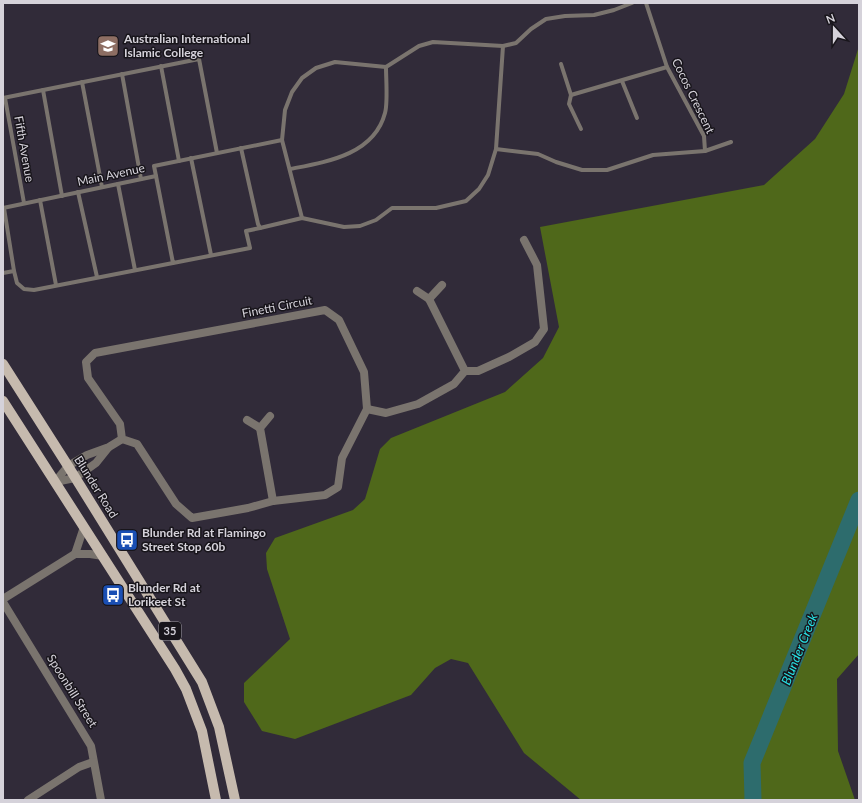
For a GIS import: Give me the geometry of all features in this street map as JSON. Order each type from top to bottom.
[{"type":"main road","name":"Blunder Road","points":[[3,364],[202,682],[219,727],[234,800]]},
{"type":"main road","name":"35","points":[[3,401],[176,669],[186,689],[202,731],[216,800]]},
{"type":"street","points":[[465,371],[478,372],[509,357],[535,342],[544,328],[537,265],[524,240]]},
{"type":"street","points":[[429,299],[442,285]]},
{"type":"street","points":[[417,292],[429,299],[465,371]]},
{"type":"street","name":"Finetti Circuit","points":[[122,439],[120,424],[88,378],[86,362],[96,353],[325,310],[339,320],[364,372],[367,409]]},
{"type":"street","points":[[55,482],[68,466],[87,455],[109,447],[122,439],[137,444],[176,504],[192,518],[248,508],[273,501],[325,495],[338,487],[342,458],[367,409],[386,413],[418,404],[454,384],[465,371]]},
{"type":"street","points":[[260,428],[270,416]]},
{"type":"street","points":[[247,420],[260,428],[273,501]]},
{"type":"street","points":[[55,482],[75,478],[96,463],[109,447]]},
{"type":"street","points":[[75,554],[84,528]]},
{"type":"street","points":[[3,600],[75,554],[103,556]]},
{"type":"street","name":"Spoonbill Street","points":[[3,600],[91,746],[101,800]]},
{"type":"street","points":[[28,800],[79,767],[93,762]]},
{"type":"lane","points":[[302,218],[282,140],[285,110],[292,92],[302,78],[316,68],[335,62],[386,67],[419,46],[433,42],[503,46],[516,43],[531,29],[546,19],[565,16],[594,15],[614,10],[632,3]]},
{"type":"lane","name":"Cocos Crescent","points":[[646,3],[667,67],[704,136],[705,152]]},
{"type":"lane","points":[[3,208],[17,282],[24,289],[34,290],[250,248],[246,231],[302,218],[344,227],[360,226],[376,220],[392,208],[436,208],[466,201],[479,189],[488,175],[496,149],[503,46]]},
{"type":"lane","points":[[4,98],[199,59],[218,153]]},
{"type":"lane","points":[[561,64],[571,95],[569,104],[581,130]]},
{"type":"lane","points":[[161,66],[179,161]]},
{"type":"lane","points":[[290,169],[331,161],[348,154],[367,142],[380,128],[386,112],[386,67]]},
{"type":"lane","points":[[571,95],[667,67]]},
{"type":"lane","points":[[122,74],[141,179]]},
{"type":"lane","points":[[622,81],[637,118]]},
{"type":"lane","points":[[82,82],[102,187]]},
{"type":"lane","points":[[44,90],[62,196]]},
{"type":"lane","name":"Fifth Avenue","points":[[4,98],[24,203]]},
{"type":"lane","name":"Main Avenue","points":[[3,208],[156,176],[154,166],[282,140]]},
{"type":"lane","points":[[496,149],[538,154],[556,162],[582,170],[607,170],[653,155],[705,152],[731,142]]},
{"type":"lane","points":[[241,148],[260,228]]},
{"type":"lane","points":[[191,158],[211,256]]},
{"type":"lane","points":[[156,176],[173,263]]},
{"type":"lane","points":[[118,184],[135,270]]},
{"type":"lane","points":[[78,192],[97,278]]},
{"type":"lane","points":[[40,200],[56,285]]},
{"type":"lane","points":[[3,273],[14,271]]},
{"type":"green space","points":[[859,46],[859,654],[837,679],[838,751],[855,800],[581,800],[524,753],[468,663],[451,659],[435,668],[411,695],[295,739],[262,731],[244,702],[244,683],[290,639],[267,569],[266,553],[275,538],[353,510],[365,499],[380,449],[391,438],[505,392],[543,358],[559,327],[540,227],[764,185],[815,139],[844,94]]},
{"type":"waterway","name":"Blunder Creek","points":[[753,800],[752,763],[859,500]]},
{"type":"place","name":"Australian International Islamic College","points":[[108,46]]},
{"type":"place","name":"Blunder Rd at Flamingo Street Stop 60b","points":[[127,540]]},
{"type":"place","name":"Blunder Rd at Lorikeet St","points":[[113,595]]}]
